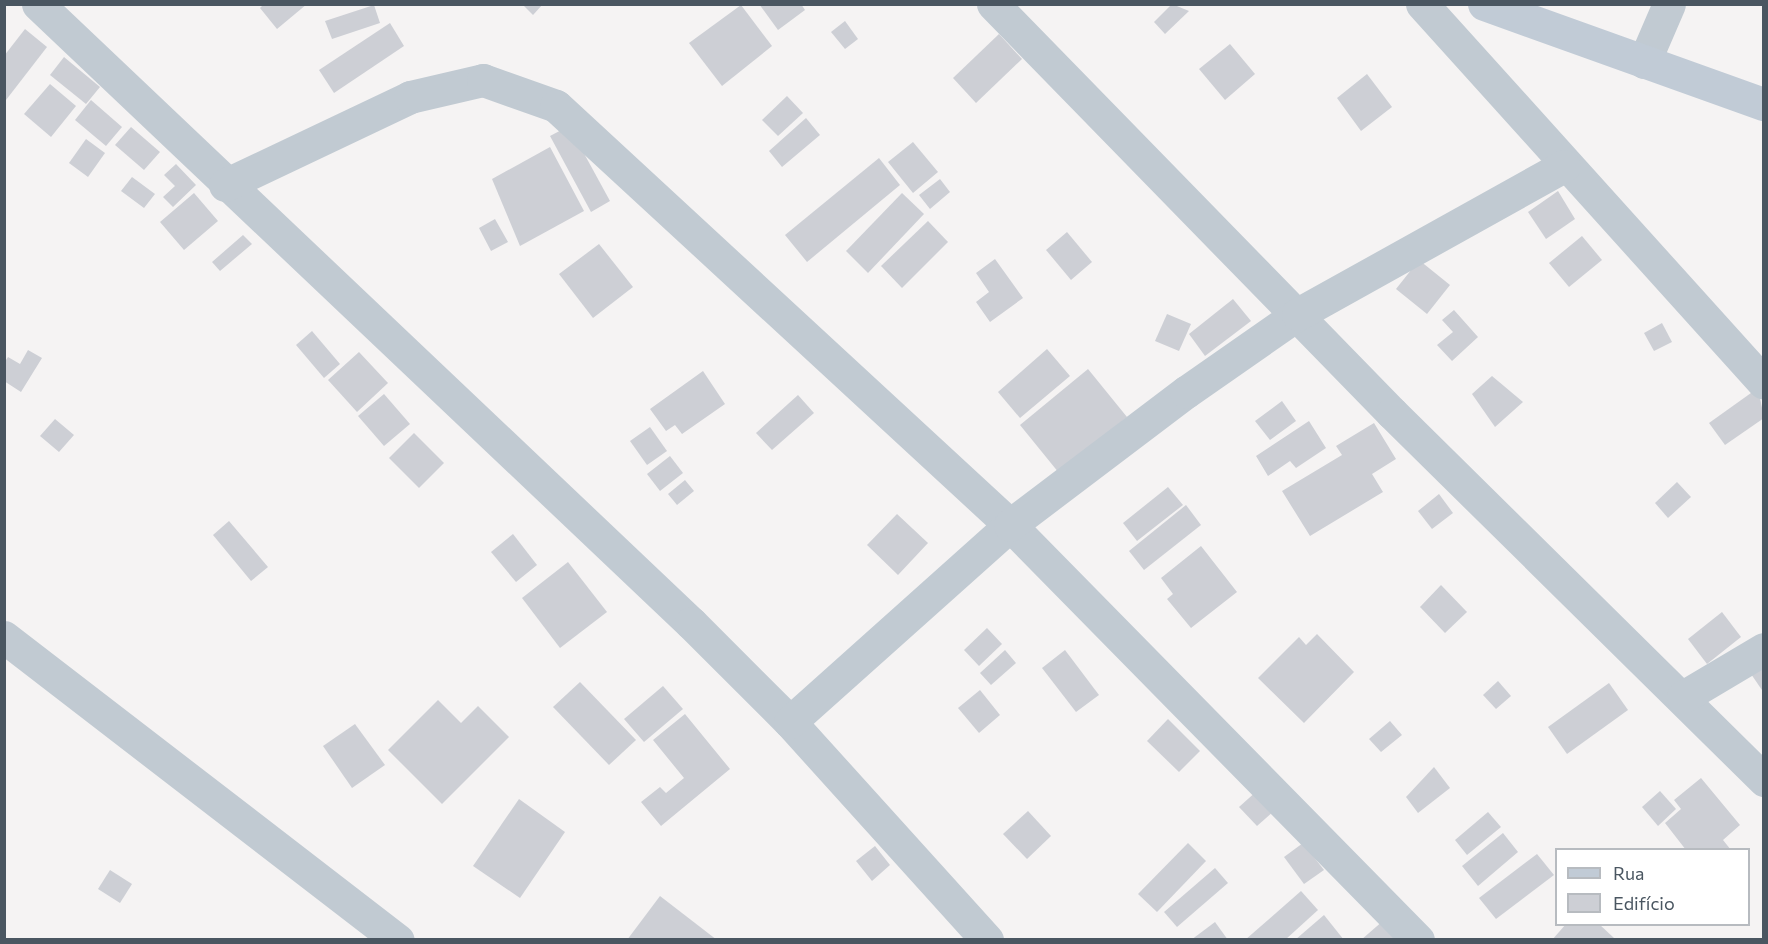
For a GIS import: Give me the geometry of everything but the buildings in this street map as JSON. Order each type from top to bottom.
[{"type":"street","points":[[38,4],[225,185],[568,504],[790,722],[987,939]]},
{"type":"street","points":[[993,4],[1298,314],[1764,780]]},
{"type":"street","points":[[1422,4],[1564,166],[1764,383]]},
{"type":"street","points":[[1484,4],[1764,104]]},
{"type":"street","points":[[1644,62],[1669,4]]},
{"type":"street","points":[[225,185],[410,97],[483,80],[556,106],[1010,525],[1418,939]]},
{"type":"street","points":[[790,722],[1010,525],[1298,314],[1564,166]]},
{"type":"street","points":[[4,637],[398,939]]},
{"type":"street","points":[[1683,697],[1764,649]]}]
